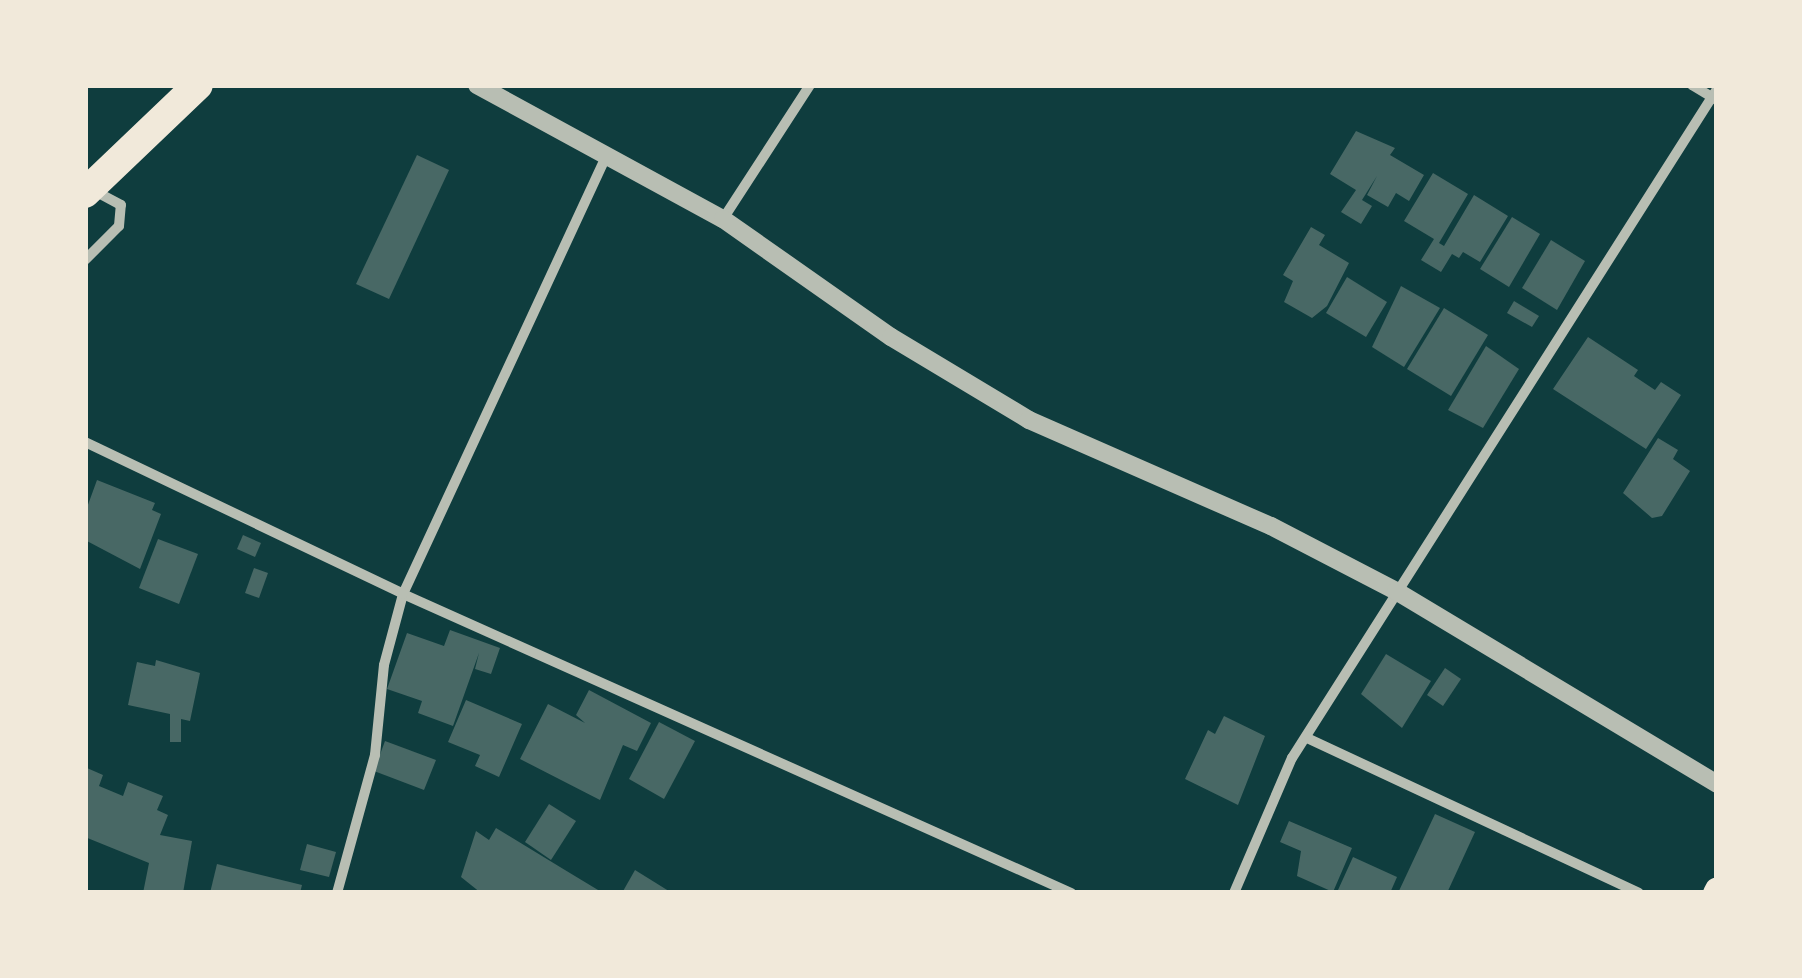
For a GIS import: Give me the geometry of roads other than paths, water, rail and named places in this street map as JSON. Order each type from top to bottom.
[{"type":"highway","points":[[85,190],[198,85]]},
{"type":"street","points":[[478,85],[608,152],[723,219],[891,337],[1029,420],[1270,526],[1396,591],[1717,784]]},
{"type":"street","points":[[723,219],[810,85]]},
{"type":"street","points":[[1234,893],[1306,738],[1396,591],[1715,96],[1692,85]]},
{"type":"street","points":[[337,893],[376,754],[384,665],[403,594],[608,152]]},
{"type":"street","points":[[85,190],[121,204],[119,226],[85,260]]},
{"type":"street","points":[[85,442],[403,594],[1071,893]]},
{"type":"street","points":[[1306,738],[1638,893]]}]
